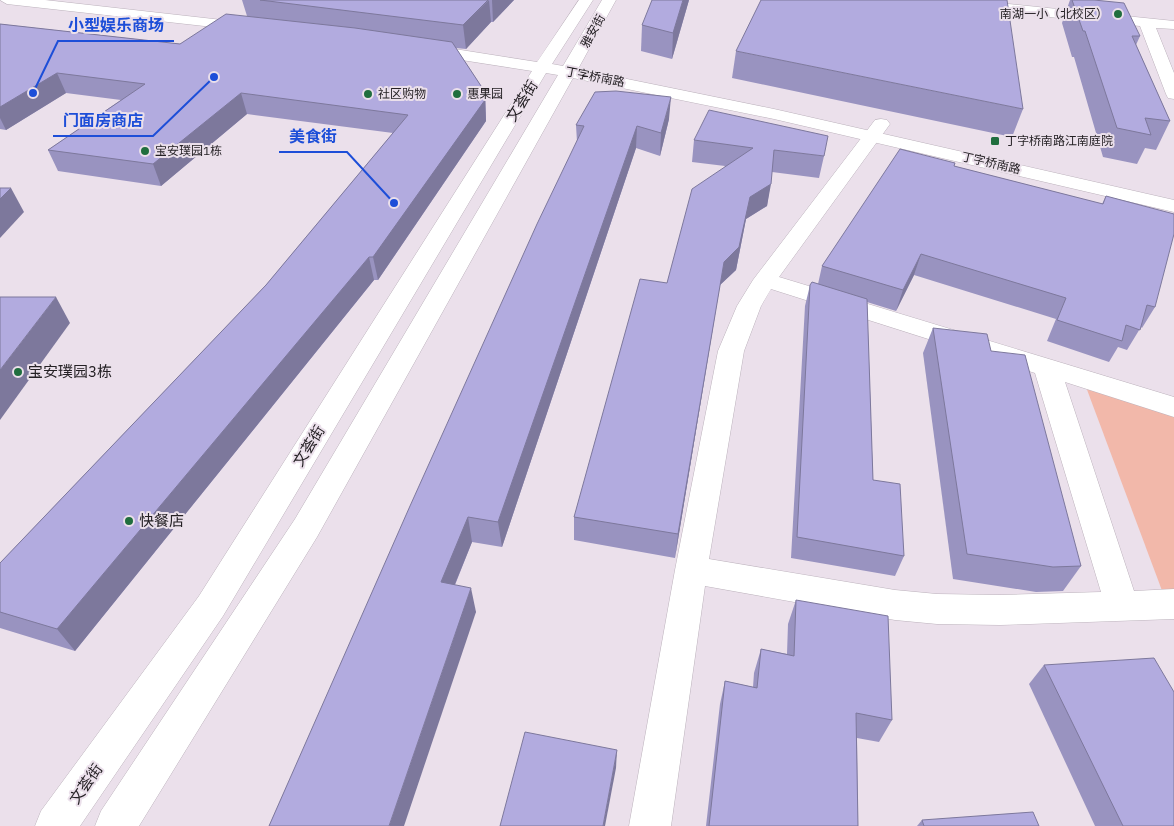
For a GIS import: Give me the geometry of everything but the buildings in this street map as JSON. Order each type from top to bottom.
[{"type":"main road","points":[[7,0],[260,23],[96,0]]},
{"type":"main road","name":"雅安街","points":[[559,64],[586,0]]},
{"type":"main road","name":"雅安街","points":[[559,64],[609,0]]},
{"type":"main road","points":[[954,0],[977,6],[1174,25]]},
{"type":"main road","points":[[1146,22],[1174,94]]},
{"type":"main road","name":"丁字桥南路","points":[[411,42],[559,64],[1174,192]]},
{"type":"main road","name":"文荟街","points":[[56,826],[211,606],[559,64]]},
{"type":"main road","name":"文荟街","points":[[116,826],[306,528],[559,64]]},
{"type":"main road","points":[[650,826],[691,570],[731,351],[749,306],[765,280],[877,130]]},
{"type":"main road","name":"丁字桥南路","points":[[877,130],[1174,206]]},
{"type":"main road","points":[[765,280],[1174,407]]},
{"type":"main road","points":[[1047,368],[1122,606]]},
{"type":"main road","points":[[691,570],[895,605],[928,608],[1000,610],[1174,604]]},
{"type":"shaded area","points":[[1083,379],[1174,407],[1174,604],[1167,604]]},
{"type":"place","name":"南湖一小（北校区）","points":[[1118,14]]},
{"type":"place","name":"门面房商店","points":[[214,77]]},
{"type":"place","name":"小型娱乐商场","points":[[33,93]]},
{"type":"place","name":"社区购物","points":[[368,94]]},
{"type":"place","name":"惠果园","points":[[457,94]]},
{"type":"place","name":"丁字桥南路江南庭院","points":[[995,141]]},
{"type":"place","name":"宝安璞园1栋","points":[[145,151]]},
{"type":"place","name":"美食街","points":[[394,203]]},
{"type":"place","name":"宝安璞园3栋","points":[[18,372]]},
{"type":"place","name":"快餐店","points":[[129,521]]}]
